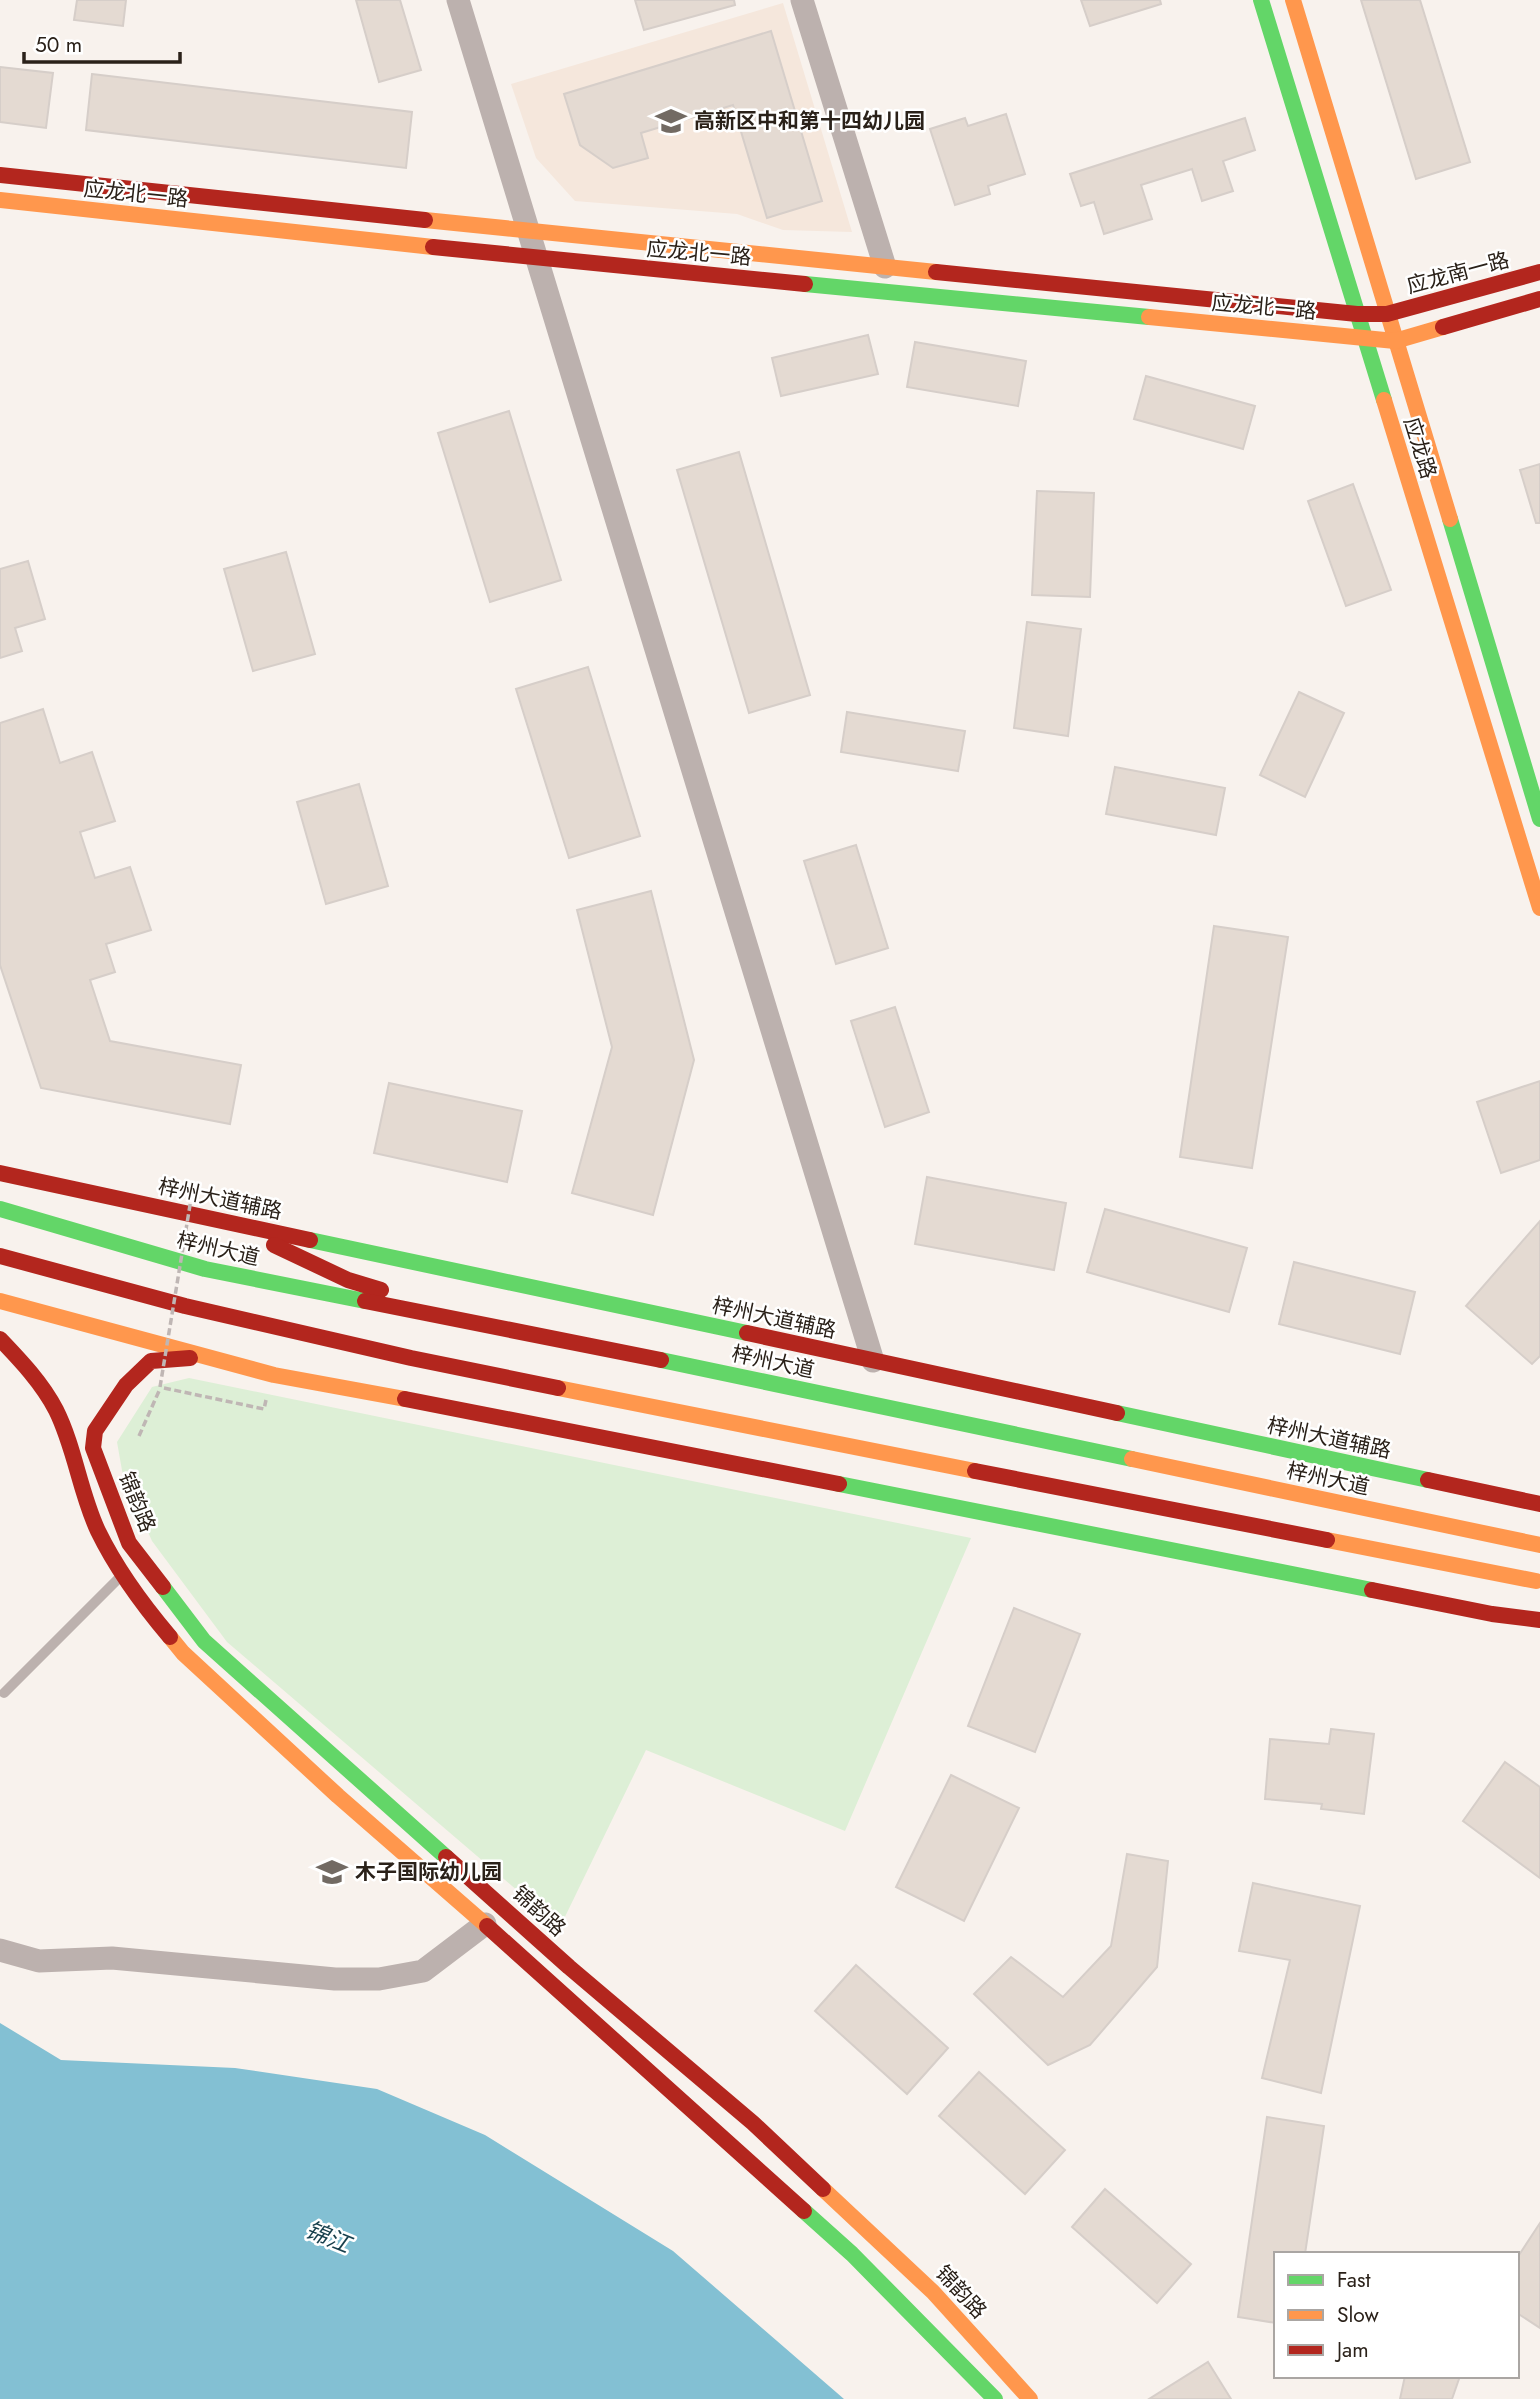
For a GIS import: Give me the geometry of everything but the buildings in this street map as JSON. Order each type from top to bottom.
[{"type":"main road","name":"应龙路","points":[[1261,0],[1540,908]]},
{"type":"main road","name":"应龙路","points":[[1293,0],[1540,819]]},
{"type":"main road","name":"应龙北一路","points":[[0,175],[886,267],[1357,314],[1387,314]]},
{"type":"main road","name":"应龙北一路","points":[[0,200],[536,258],[1395,341]]},
{"type":"main road","name":"应龙南一路","points":[[1387,314],[1540,272]]},
{"type":"main road","points":[[1395,341],[1540,299]]},
{"type":"main road","name":"梓州大道辅路","points":[[0,1173],[1540,1504]]},
{"type":"main road","name":"梓州大道","points":[[0,1209],[205,1269],[709,1370],[1540,1545]]},
{"type":"main road","points":[[219,1220],[348,1279],[492,1327]]},
{"type":"main road","points":[[0,1256],[185,1306],[384,1352],[1536,1581]]},
{"type":"main road","points":[[0,1301],[303,1380],[1493,1614],[1540,1620]]},
{"type":"main road","points":[[0,1339],[28,1368],[57,1411],[96,1530],[121,1575],[183,1653],[338,1796],[485,1924],[852,2254],[995,2399]]},
{"type":"main road","name":"锦韵路","points":[[207,1357],[151,1361],[126,1385],[95,1431],[93,1448],[129,1543],[204,1641],[569,1967],[753,2123],[933,2292],[1030,2399]]},
{"type":"main road","points":[[303,1380],[500,1401]]},
{"type":"main road","points":[[609,1414],[812,1439]]},
{"type":"main road","points":[[1512,1616],[1540,1605]]},
{"type":"street","points":[[458,0],[873,1361]]},
{"type":"street","points":[[802,0],[886,267]]},
{"type":"street","points":[[0,1950],[39,1961],[111,1958],[335,1979],[379,1979],[423,1971],[485,1924]]},
{"type":"lane","points":[[4,1693],[121,1575]]},
{"type":"path","points":[[139,1436],[160,1387],[193,1187]]},
{"type":"path","points":[[160,1387],[264,1409]]},
{"type":"shaded area","name":"高新区中和第十四幼儿园","points":[[783,3],[852,232],[783,230],[737,214],[575,201],[536,158],[511,84]]},
{"type":"green space","points":[[189,1378],[971,1538],[845,1831],[646,1750],[560,1927],[227,1642],[152,1541],[123,1476],[117,1442],[152,1387]]},
{"type":"water","name":"锦江","points":[[0,2023],[61,2060],[235,2068],[377,2089],[485,2135],[673,2251],[844,2399],[0,2399]]},
{"type":"traffic: fast","points":[[1261,0],[1384,400]]},
{"type":"traffic: fast","points":[[805,284],[1149,317]]},
{"type":"traffic: fast","points":[[1450,519],[1540,819]]},
{"type":"traffic: fast","points":[[0,1209],[205,1269],[365,1301]]},
{"type":"traffic: fast","points":[[310,1240],[747,1333]]},
{"type":"traffic: fast","points":[[661,1360],[1132,1459]]},
{"type":"traffic: fast","points":[[1117,1413],[1428,1480]]},
{"type":"traffic: fast","points":[[839,1484],[1372,1590]]},
{"type":"traffic: fast","points":[[163,1587],[204,1641],[446,1857]]},
{"type":"traffic: fast","points":[[804,2211],[852,2254],[995,2399]]},
{"type":"traffic: slow","points":[[1293,0],[1450,519]]},
{"type":"traffic: slow","points":[[0,200],[433,247]]},
{"type":"traffic: slow","points":[[425,220],[936,272]]},
{"type":"traffic: slow","points":[[1149,317],[1395,341],[1443,327]]},
{"type":"traffic: slow","points":[[1384,400],[1540,908]]},
{"type":"traffic: slow","points":[[0,1301],[274,1375],[405,1399]]},
{"type":"traffic: slow","points":[[558,1388],[975,1471]]},
{"type":"traffic: slow","points":[[1132,1459],[1540,1545]]},
{"type":"traffic: slow","points":[[1327,1540],[1536,1581]]},
{"type":"traffic: slow","points":[[170,1637],[183,1653],[338,1796],[487,1926]]},
{"type":"traffic: slow","points":[[823,2189],[933,2292],[1030,2399]]},
{"type":"traffic: jam","points":[[0,175],[425,220]]},
{"type":"traffic: jam","points":[[433,247],[805,284]]},
{"type":"traffic: jam","points":[[936,272],[1357,314],[1387,314],[1540,272]]},
{"type":"traffic: jam","points":[[1443,327],[1540,299]]},
{"type":"traffic: jam","points":[[0,1173],[310,1240]]},
{"type":"traffic: jam","points":[[274,1245],[348,1280],[381,1290]]},
{"type":"traffic: jam","points":[[0,1256],[185,1306],[411,1358],[558,1388]]},
{"type":"traffic: jam","points":[[365,1301],[661,1360]]},
{"type":"traffic: jam","points":[[747,1333],[1117,1413]]},
{"type":"traffic: jam","points":[[0,1339],[31,1373],[56,1410],[98,1531],[131,1586],[170,1637]]},
{"type":"traffic: jam","points":[[163,1587],[129,1543],[93,1448],[95,1431],[126,1385],[151,1361],[190,1358]]},
{"type":"traffic: jam","points":[[405,1399],[839,1484]]},
{"type":"traffic: jam","points":[[975,1471],[1327,1540]]},
{"type":"traffic: jam","points":[[1428,1480],[1540,1504]]},
{"type":"traffic: jam","points":[[1372,1590],[1492,1614],[1540,1620]]},
{"type":"traffic: jam","points":[[446,1857],[569,1967],[753,2123],[823,2189]]},
{"type":"traffic: jam","points":[[487,1926],[804,2211]]},
{"type":"place","name":"高新区中和第十四幼儿园","points":[[671,121]]},
{"type":"place","name":"木子国际幼儿园","points":[[332,1872]]}]
